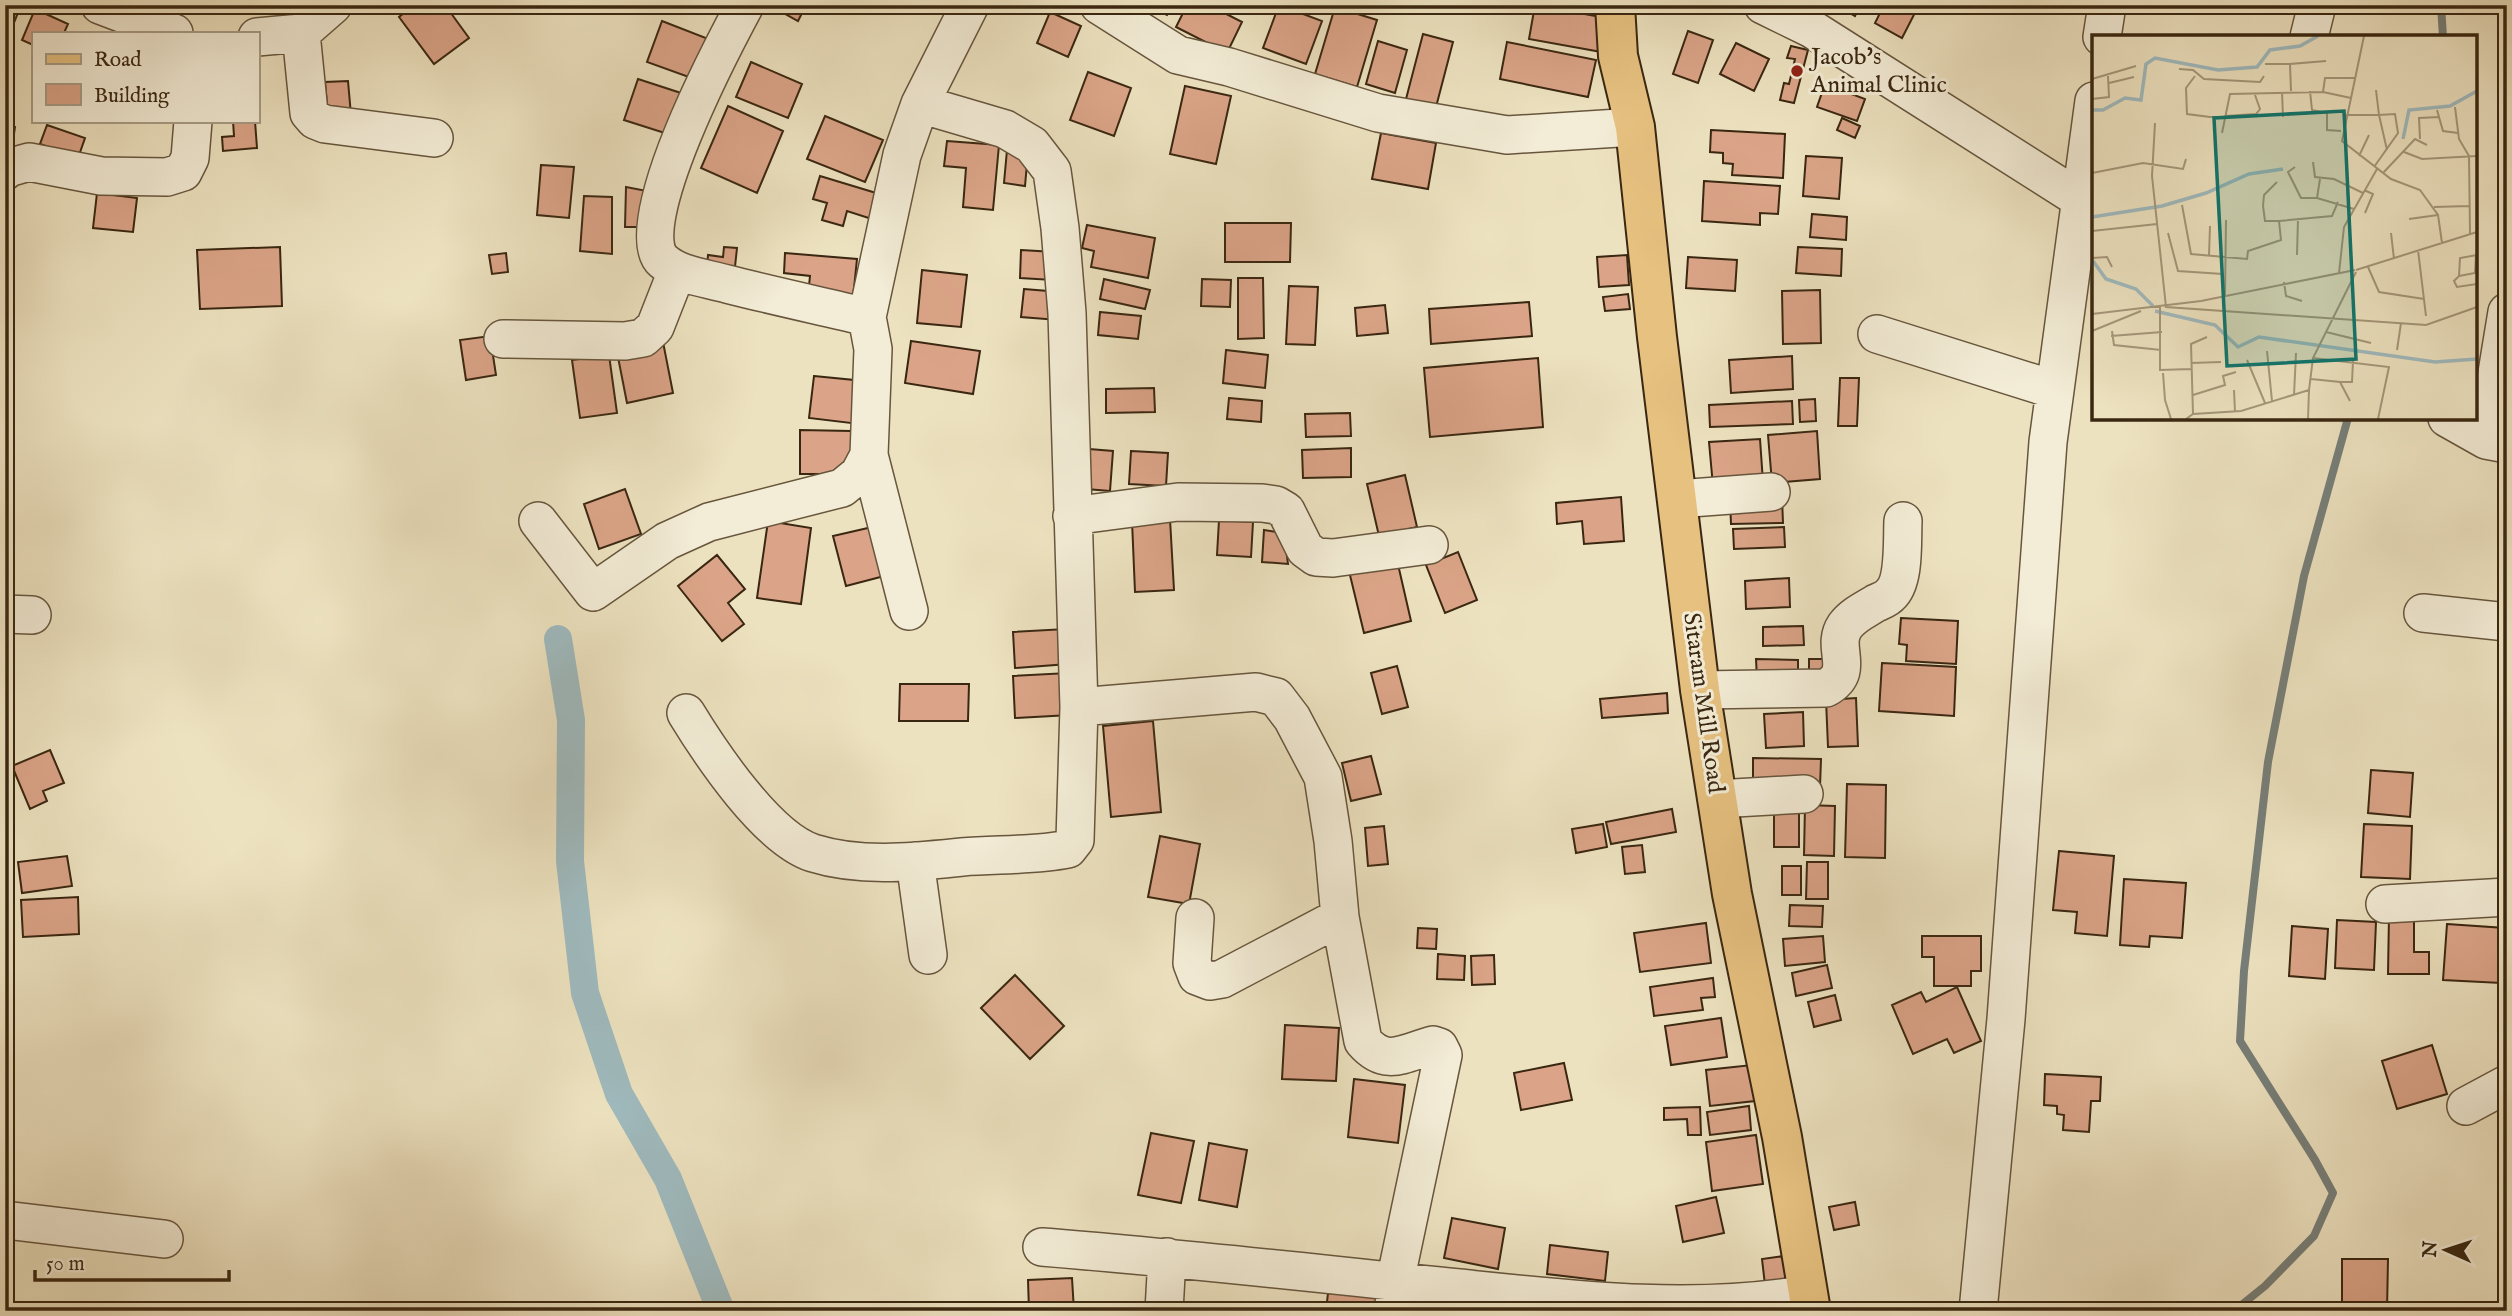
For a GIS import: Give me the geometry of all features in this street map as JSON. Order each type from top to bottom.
[{"type":"main road","name":"Sitaram Mill Road","points":[[1615,5],[1618,56],[1635,127],[1700,690],[1732,894],[1782,1137],[1810,1302]]},
{"type":"main road","points":[[1626,91],[1632,5]]},
{"type":"street","points":[[100,5],[171,32]]},
{"type":"street","points":[[259,37],[301,33],[333,5]]},
{"type":"street","points":[[745,5],[684,130],[659,203],[653,240],[660,259],[677,271],[867,317]]},
{"type":"street","points":[[909,611],[869,455],[873,349],[867,317],[902,155],[920,104],[971,5]]},
{"type":"street","points":[[1099,5],[1178,55],[1229,67],[1378,113],[1507,135],[1635,127]]},
{"type":"street","points":[[1763,5],[1812,29],[2087,204]]},
{"type":"street","points":[[2102,35],[2107,5]]},
{"type":"street","points":[[2310,35],[2317,5]]},
{"type":"street","points":[[301,33],[309,113],[315,120],[434,138]]},
{"type":"street","points":[[686,713],[712,756],[770,826],[810,852],[848,861],[915,862],[1068,849],[1075,840],[1079,707],[1066,313],[1060,228],[1052,171],[1032,145],[1005,130],[920,104]]},
{"type":"street","points":[[5,172],[8,168],[29,162],[101,176],[167,177],[183,172],[190,158],[192,122]]},
{"type":"street","points":[[1978,1311],[2006,1019],[2048,442],[2087,204],[2092,130]]},
{"type":"street","points":[[503,339],[625,341],[643,338],[655,327],[677,271]]},
{"type":"street","points":[[2451,420],[2496,442],[2507,312]]},
{"type":"street","points":[[1877,334],[2055,390]]},
{"type":"street","points":[[538,520],[593,592],[667,541],[709,522],[842,488],[859,474],[869,455]]},
{"type":"street","points":[[1676,499],[1771,492]]},
{"type":"street","points":[[1072,516],[1178,502],[1262,503],[1276,505],[1286,511],[1305,549],[1316,557],[1332,558],[1429,545]]},
{"type":"street","points":[[1700,690],[1826,688],[1838,682],[1842,673],[1841,641],[1844,627],[1857,614],[1891,595],[1899,579],[1903,521]]},
{"type":"street","points":[[2423,613],[2507,622]]},
{"type":"street","points":[[1079,707],[1256,692],[1276,697],[1292,718],[1323,777],[1333,841],[1340,917],[1363,1041],[1373,1053],[1387,1058],[1433,1045],[1454,1043],[1443,1055],[1394,1296]]},
{"type":"street","points":[[1717,799],[1804,794]]},
{"type":"street","points":[[915,862],[928,955]]},
{"type":"street","points":[[2385,904],[2507,897]]},
{"type":"street","points":[[1195,918],[1192,963],[1197,976],[1210,981],[1222,979],[1340,917]]},
{"type":"street","points":[[2466,1106],[2507,1084]]},
{"type":"street","points":[[5,1220],[164,1239]]},
{"type":"street","points":[[1042,1247],[1167,1256],[1394,1296],[1582,1306],[1775,1300],[1810,1302]]},
{"type":"street","points":[[1164,1311],[1167,1256]]},
{"type":"building","points":[[5,5],[21,5],[8,38],[5,37]]},
{"type":"building","points":[[414,5],[445,5],[469,38],[434,64],[399,17]]},
{"type":"building","points":[[783,5],[806,5],[798,21],[780,11]]},
{"type":"building","points":[[1146,5],[1172,5],[1167,15]]},
{"type":"building","points":[[1187,5],[1209,5],[1242,22],[1227,53],[1176,27]]},
{"type":"building","points":[[1279,5],[1322,21],[1306,64],[1263,48]]},
{"type":"building","points":[[1535,5],[1612,19],[1607,53],[1529,39]]},
{"type":"building","points":[[1836,5],[1860,5],[1855,16]]},
{"type":"building","points":[[1884,5],[1919,5],[1902,38],[1875,23]]},
{"type":"building","points":[[1335,7],[1377,20],[1357,87],[1315,74]]},
{"type":"building","points":[[35,9],[68,24],[64,32],[32,32],[32,45],[22,40]]},
{"type":"building","points":[[1050,12],[1081,26],[1068,57],[1037,43]]},
{"type":"building","points":[[662,21],[711,40],[697,80],[647,62]]},
{"type":"building","points":[[1688,31],[1713,40],[1698,83],[1673,74]]},
{"type":"building","points":[[1423,34],[1453,42],[1436,107],[1406,99]]},
{"type":"building","points":[[1378,41],[1407,50],[1395,93],[1366,84]]},
{"type":"building","points":[[1507,42],[1596,60],[1588,97],[1500,79]]},
{"type":"building","points":[[1736,43],[1769,59],[1754,91],[1720,74]]},
{"type":"building","name":"Jacob's Animal Clinic","points":[[1791,46],[1808,50],[1794,103],[1780,100],[1784,83],[1789,84],[1795,59],[1787,58]]},
{"type":"building","points":[[751,62],[802,84],[788,118],[736,97]]},
{"type":"building","points":[[1088,72],[1131,88],[1114,136],[1070,120]]},
{"type":"building","points":[[638,79],[684,94],[671,135],[624,120]]},
{"type":"building","points":[[348,81],[351,115],[328,117],[325,82]]},
{"type":"building","points":[[1825,84],[1865,99],[1857,121],[1817,107]]},
{"type":"building","points":[[1185,86],[1231,96],[1216,164],[1170,154]]},
{"type":"building","points":[[728,106],[783,131],[757,193],[701,168]]},
{"type":"building","points":[[825,116],[883,140],[865,182],[807,159]]},
{"type":"building","points":[[1842,118],[1860,126],[1855,138],[1837,130]]},
{"type":"building","points":[[233,122],[255,122],[257,148],[223,151],[222,137],[234,136]]},
{"type":"building","points":[[5,125],[15,127],[10,161],[5,160]]},
{"type":"building","points":[[47,125],[85,138],[78,158],[40,144]]},
{"type":"building","points":[[1711,130],[1785,134],[1783,178],[1732,175],[1733,164],[1723,163],[1723,153],[1710,152]]},
{"type":"building","points":[[1381,133],[1436,143],[1428,189],[1372,179]]},
{"type":"building","points":[[947,141],[999,145],[993,210],[963,207],[966,168],[944,166]]},
{"type":"building","points":[[1007,150],[1028,152],[1025,186],[1004,183]]},
{"type":"building","points":[[1806,156],[1842,158],[1839,199],[1803,196]]},
{"type":"building","points":[[541,165],[574,167],[569,218],[537,215]]},
{"type":"building","points":[[820,176],[886,196],[878,221],[847,211],[843,226],[822,220],[827,203],[813,199]]},
{"type":"building","points":[[1704,181],[1780,186],[1778,214],[1760,213],[1760,225],[1702,221]]},
{"type":"building","points":[[626,187],[647,191],[649,227],[625,227]]},
{"type":"building","points":[[97,193],[137,198],[133,232],[93,228]]},
{"type":"building","points":[[584,196],[612,197],[612,254],[580,251]]},
{"type":"building","points":[[1812,214],[1847,217],[1846,240],[1810,237]]},
{"type":"building","points":[[1225,223],[1291,223],[1290,262],[1225,262]]},
{"type":"building","points":[[1087,225],[1155,238],[1148,278],[1091,267],[1094,251],[1082,248]]},
{"type":"building","points":[[280,247],[282,306],[200,309],[197,250]]},
{"type":"building","points":[[724,247],[737,248],[734,276],[707,267],[708,255],[723,257]]},
{"type":"building","points":[[1798,247],[1842,249],[1841,276],[1796,273]]},
{"type":"building","points":[[1021,250],[1054,252],[1053,280],[1020,278]]},
{"type":"building","points":[[506,253],[508,272],[492,274],[489,255]]},
{"type":"building","points":[[785,253],[857,259],[853,298],[808,295],[810,276],[784,273]]},
{"type":"building","points":[[1627,255],[1629,285],[1599,287],[1597,257]]},
{"type":"building","points":[[1688,257],[1737,260],[1735,291],[1686,288]]},
{"type":"building","points":[[922,270],[967,275],[961,327],[917,323]]},
{"type":"building","points":[[1238,278],[1263,278],[1264,338],[1238,339]]},
{"type":"building","points":[[1104,279],[1150,290],[1145,309],[1100,299]]},
{"type":"building","points":[[1202,279],[1231,280],[1230,307],[1201,306]]},
{"type":"building","points":[[1289,286],[1318,287],[1315,345],[1286,344]]},
{"type":"building","points":[[1024,289],[1060,292],[1058,320],[1021,317]]},
{"type":"building","points":[[1820,290],[1821,343],[1783,344],[1782,291]]},
{"type":"building","points":[[1628,294],[1630,309],[1605,311],[1603,297]]},
{"type":"building","points":[[1529,302],[1532,336],[1431,344],[1429,309]]},
{"type":"building","points":[[1385,305],[1388,333],[1357,336],[1355,308]]},
{"type":"building","points":[[1100,312],[1141,316],[1138,339],[1098,335]]},
{"type":"building","points":[[490,336],[496,375],[466,380],[460,340]]},
{"type":"building","points":[[911,341],[980,351],[973,394],[905,383]]},
{"type":"building","points":[[663,342],[673,393],[627,403],[617,352]]},
{"type":"building","points":[[1226,350],[1268,355],[1265,388],[1223,383]]},
{"type":"building","points":[[609,355],[617,413],[580,418],[572,360]]},
{"type":"building","points":[[1792,356],[1793,389],[1731,393],[1729,360]]},
{"type":"building","points":[[1538,358],[1543,427],[1430,437],[1424,368]]},
{"type":"building","points":[[814,376],[864,381],[859,424],[809,418]]},
{"type":"building","points":[[1840,378],[1859,378],[1857,426],[1838,426]]},
{"type":"building","points":[[1154,388],[1155,412],[1106,413],[1106,389]]},
{"type":"building","points":[[1229,398],[1262,401],[1261,422],[1227,419]]},
{"type":"building","points":[[1815,399],[1816,421],[1800,422],[1799,400]]},
{"type":"building","points":[[1792,401],[1793,424],[1710,427],[1709,405]]},
{"type":"building","points":[[1350,413],[1351,436],[1306,437],[1305,414]]},
{"type":"building","points":[[800,430],[851,431],[851,474],[800,474]]},
{"type":"building","points":[[1817,431],[1820,479],[1772,483],[1768,435]]},
{"type":"building","points":[[1760,439],[1763,482],[1713,486],[1709,442]]},
{"type":"building","points":[[1351,448],[1351,477],[1303,478],[1302,450]]},
{"type":"building","points":[[1089,449],[1113,451],[1110,491],[1086,489]]},
{"type":"building","points":[[1131,451],[1168,453],[1166,486],[1129,484]]},
{"type":"building","points":[[1405,475],[1417,527],[1379,536],[1367,484]]},
{"type":"building","points":[[625,489],[641,534],[599,549],[584,504]]},
{"type":"building","points":[[1621,497],[1624,541],[1584,544],[1582,521],[1557,524],[1556,503]]},
{"type":"building","points":[[1782,498],[1783,523],[1731,524],[1730,500]]},
{"type":"building","points":[[1170,519],[1174,590],[1135,592],[1132,521]]},
{"type":"building","points":[[1219,520],[1253,522],[1251,557],[1217,555]]},
{"type":"building","points":[[768,521],[811,528],[801,604],[757,598]]},
{"type":"building","points":[[881,525],[892,574],[846,586],[833,536]]},
{"type":"building","points":[[1784,527],[1785,547],[1734,549],[1733,529]]},
{"type":"building","points":[[1264,530],[1284,533],[1288,564],[1262,562]]},
{"type":"building","points":[[1458,552],[1477,600],[1445,613],[1426,565]]},
{"type":"building","points":[[717,555],[745,589],[728,603],[744,624],[722,641],[678,586]]},
{"type":"building","points":[[1397,560],[1411,621],[1364,633],[1349,571]]},
{"type":"building","points":[[1789,578],[1790,607],[1746,609],[1745,581]]},
{"type":"building","points":[[1901,618],[1958,621],[1956,664],[1906,661],[1907,645],[1899,644]]},
{"type":"building","points":[[1803,626],[1804,645],[1763,646],[1763,627]]},
{"type":"building","points":[[1066,629],[1068,664],[1015,668],[1013,632]]},
{"type":"building","points":[[1756,659],[1798,660],[1798,677],[1757,679]]},
{"type":"building","points":[[1809,659],[1834,659],[1809,678]]},
{"type":"building","points":[[1882,663],[1956,667],[1954,716],[1879,711]]},
{"type":"building","points":[[1397,666],[1408,707],[1382,714],[1371,673]]},
{"type":"building","points":[[1068,673],[1070,715],[1015,718],[1013,676]]},
{"type":"building","points":[[900,684],[969,684],[968,721],[899,721]]},
{"type":"building","points":[[1667,693],[1668,713],[1602,718],[1600,699]]},
{"type":"building","points":[[1856,698],[1858,746],[1828,747],[1826,700]]},
{"type":"building","points":[[1803,712],[1804,746],[1766,748],[1764,714]]},
{"type":"building","points":[[1153,721],[1161,812],[1111,817],[1103,726]]},
{"type":"building","points":[[50,750],[64,783],[43,791],[47,801],[30,809],[12,766]]},
{"type":"building","points":[[1371,756],[1381,794],[1351,801],[1342,763]]},
{"type":"building","points":[[1753,758],[1821,759],[1820,787],[1753,787]]},
{"type":"building","points":[[2371,770],[2413,773],[2410,817],[2368,813]]},
{"type":"building","points":[[1847,784],[1886,785],[1885,858],[1845,857]]},
{"type":"building","points":[[1774,805],[1799,805],[1799,847],[1774,847]]},
{"type":"building","points":[[1805,805],[1835,806],[1834,856],[1804,855]]},
{"type":"building","points":[[1672,809],[1676,832],[1611,844],[1606,822]]},
{"type":"building","points":[[1603,824],[1607,847],[1576,853],[1572,829]]},
{"type":"building","points":[[2364,824],[2412,826],[2410,879],[2361,877]]},
{"type":"building","points":[[1384,826],[1388,864],[1368,866],[1365,828]]},
{"type":"building","points":[[1160,836],[1200,844],[1189,904],[1148,897]]},
{"type":"building","points":[[1642,845],[1645,872],[1625,874],[1622,847]]},
{"type":"building","points":[[2059,851],[2114,856],[2107,936],[2075,933],[2077,912],[2053,910]]},
{"type":"building","points":[[67,856],[72,886],[22,893],[18,862]]},
{"type":"building","points":[[1807,862],[1828,862],[1828,899],[1806,899]]},
{"type":"building","points":[[1782,866],[1801,866],[1801,895],[1782,895]]},
{"type":"building","points":[[2124,879],[2186,883],[2182,938],[2150,936],[2149,947],[2120,945]]},
{"type":"building","points":[[78,897],[79,934],[23,937],[21,900]]},
{"type":"building","points":[[1790,905],[1823,906],[1822,927],[1789,926]]},
{"type":"building","points":[[2389,915],[2414,915],[2414,952],[2429,952],[2429,974],[2388,974]]},
{"type":"building","points":[[2337,920],[2376,922],[2374,970],[2335,968]]},
{"type":"building","points":[[1706,923],[1711,963],[1640,972],[1634,933]]},
{"type":"building","points":[[2447,924],[2505,928],[2501,983],[2443,980]]},
{"type":"building","points":[[2292,926],[2328,929],[2325,979],[2289,976]]},
{"type":"building","points":[[1418,928],[1437,929],[1436,949],[1417,948]]},
{"type":"building","points":[[1823,936],[1825,962],[1785,966],[1783,939]]},
{"type":"building","points":[[1922,936],[1981,936],[1981,971],[1971,971],[1971,986],[1934,986],[1934,957],[1922,957]]},
{"type":"building","points":[[1438,954],[1465,956],[1464,980],[1437,979]]},
{"type":"building","points":[[1494,955],[1495,984],[1472,985],[1471,956]]},
{"type":"building","points":[[1827,965],[1832,988],[1796,996],[1792,973]]},
{"type":"building","points":[[1015,975],[1064,1026],[1030,1059],[981,1008]]},
{"type":"building","points":[[1713,978],[1715,997],[1701,998],[1703,1010],[1654,1016],[1650,987]]},
{"type":"building","points":[[1957,987],[1981,1041],[1954,1053],[1947,1039],[1913,1054],[1892,1005],[1921,992],[1926,1002]]},
{"type":"building","points":[[1835,995],[1841,1020],[1814,1027],[1808,1002]]},
{"type":"building","points":[[1721,1018],[1727,1057],[1671,1065],[1665,1026]]},
{"type":"building","points":[[1285,1025],[1339,1028],[1336,1081],[1282,1079]]},
{"type":"building","points":[[2432,1045],[2447,1094],[2397,1109],[2382,1061]]},
{"type":"building","points":[[1564,1063],[1572,1100],[1521,1110],[1514,1073]]},
{"type":"building","points":[[1752,1065],[1755,1101],[1710,1106],[1706,1070]]},
{"type":"building","points":[[2045,1074],[2101,1077],[2100,1101],[2091,1101],[2089,1132],[2063,1130],[2064,1115],[2057,1114],[2057,1106],[2044,1105]]},
{"type":"building","points":[[1354,1079],[1405,1085],[1398,1143],[1348,1137]]},
{"type":"building","points":[[1749,1106],[1751,1130],[1710,1135],[1707,1112]]},
{"type":"building","points":[[1700,1107],[1701,1135],[1688,1135],[1687,1119],[1664,1120],[1664,1108]]},
{"type":"building","points":[[1151,1133],[1194,1141],[1181,1203],[1138,1195]]},
{"type":"building","points":[[1756,1135],[1763,1184],[1712,1191],[1706,1142]]},
{"type":"building","points":[[1209,1143],[1247,1150],[1237,1207],[1199,1200]]},
{"type":"building","points":[[1716,1197],[1724,1233],[1683,1242],[1676,1206]]},
{"type":"building","points":[[1855,1202],[1859,1225],[1834,1230],[1829,1207]]},
{"type":"building","points":[[1452,1218],[1505,1228],[1498,1269],[1444,1258]]},
{"type":"building","points":[[1550,1245],[1608,1252],[1605,1281],[1547,1274]]},
{"type":"building","points":[[1792,1255],[1795,1281],[1765,1285],[1762,1259]]},
{"type":"building","points":[[2342,1259],[2388,1259],[2387,1311],[2342,1311]]},
{"type":"building","points":[[1072,1278],[1074,1311],[1029,1311],[1028,1280]]},
{"type":"building","points":[[1328,1293],[1383,1297],[1382,1311],[1326,1311]]},
{"type":"waterway","points":[[2441,5],[2443,35]]},
{"type":"waterway","points":[[2234,1311],[2265,1286],[2314,1236],[2333,1193],[2240,1041],[2244,971],[2268,762],[2304,576],[2347,420]]},
{"type":"waterway","points":[[558,639],[571,720],[570,861],[585,993],[619,1094],[668,1179],[721,1311]]},
{"type":"place","name":"Jacob's Animal Clinic","points":[[1797,71]]}]
